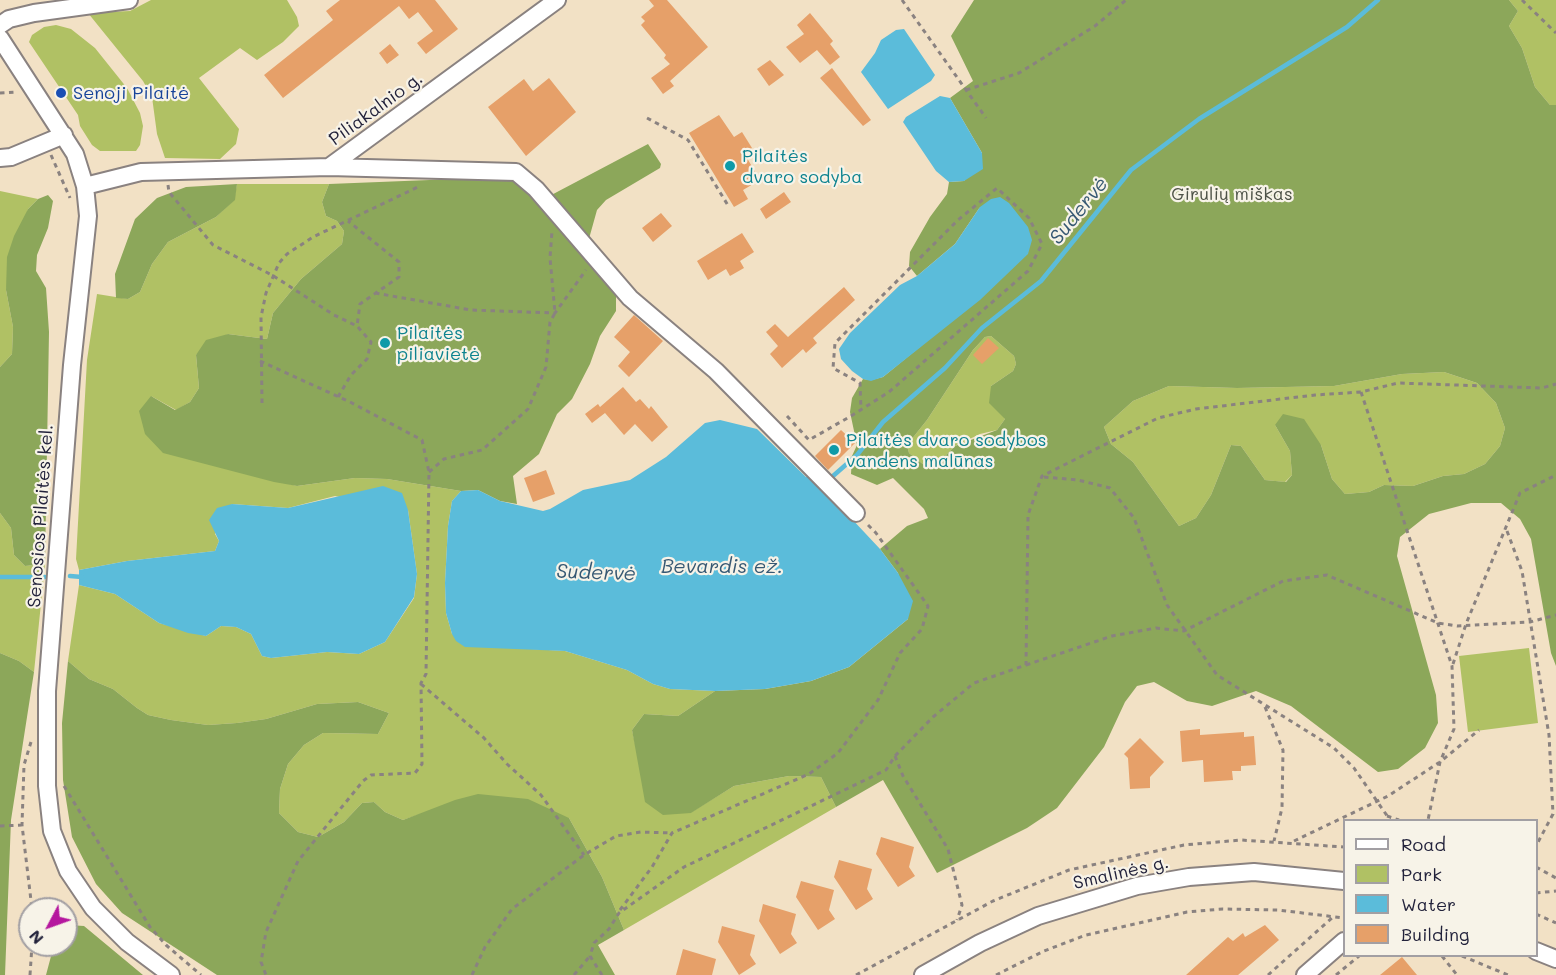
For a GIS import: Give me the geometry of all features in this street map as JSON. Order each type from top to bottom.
[{"type":"street","points":[[0,25],[9,19],[34,13],[129,0]]},
{"type":"street","name":"Piliakalnio g.","points":[[85,186],[141,172],[329,167],[557,0]]},
{"type":"street","name":"Senosios Pilaitės kel.","points":[[0,38],[75,154],[85,186],[87,236],[73,354],[46,733],[47,786],[52,831],[68,871],[93,908],[109,925],[171,975]]},
{"type":"street","points":[[0,158],[11,157],[64,135]]},
{"type":"street","points":[[329,167],[516,172],[536,189],[630,298],[716,372],[856,513]]},
{"type":"street","name":"Smalinės g.","points":[[923,975],[980,943],[1038,916],[1137,886],[1189,877],[1254,872],[1343,881]]},
{"type":"street","points":[[1305,975],[1343,942]]},
{"type":"street","points":[[1538,952],[1556,960]]},
{"type":"path","points":[[902,0],[986,118]]},
{"type":"path","points":[[966,90],[1019,73],[1095,26],[1126,0]]},
{"type":"path","points":[[1522,0],[1556,33]]},
{"type":"path","points":[[0,93],[24,92]]},
{"type":"path","points":[[646,118],[688,140],[729,207]]},
{"type":"path","points":[[167,172],[169,192],[213,245],[272,275],[334,315],[357,326],[371,342],[367,359],[351,375],[338,397]]},
{"type":"path","points":[[262,402],[261,317],[272,275],[283,259],[297,247],[420,186]]},
{"type":"path","points":[[787,416],[809,440],[861,410],[889,392],[1028,271],[1042,244],[1029,218],[997,188],[958,220],[835,343],[833,369],[860,383],[861,410]]},
{"type":"path","points":[[555,313],[550,258],[556,212]]},
{"type":"path","points":[[348,222],[399,262],[399,277],[360,304],[357,326]]},
{"type":"path","points":[[429,472],[444,459],[482,450],[513,426],[528,409],[546,367],[550,322],[594,256]]},
{"type":"path","points":[[375,293],[471,310],[555,313]]},
{"type":"path","points":[[260,361],[338,397],[422,440],[429,472],[426,674],[421,683],[422,764],[415,773],[371,775],[363,781],[298,861],[266,932],[261,962],[266,975]]},
{"type":"path","points":[[1026,665],[1028,515],[1042,476],[1158,418],[1244,402],[1361,392],[1398,382],[1542,388],[1556,384]]},
{"type":"path","points":[[1361,392],[1452,666],[1454,729],[1440,762],[1428,819]]},
{"type":"path","points":[[1452,666],[1466,624],[1507,531],[1520,493],[1556,475]]},
{"type":"path","points":[[1042,476],[1078,480],[1110,488],[1134,518],[1167,605],[1217,675],[1334,748],[1354,768],[1389,819]]},
{"type":"path","points":[[1507,531],[1522,572],[1549,735],[1553,814],[1538,842]]},
{"type":"path","points":[[472,975],[485,947],[512,909],[585,855],[616,836],[641,832],[672,832],[808,774],[838,753],[878,700],[900,653],[922,629],[928,606],[876,533]]},
{"type":"path","points":[[619,913],[684,867],[886,770],[895,756],[933,717],[974,683],[1112,636],[1156,628],[1184,631],[1283,581],[1327,575],[1438,623],[1530,622],[1556,615]]},
{"type":"path","points":[[421,683],[484,738],[507,764],[541,795],[585,855]]},
{"type":"path","points":[[1264,705],[1279,734],[1283,750],[1282,808],[1274,841]]},
{"type":"path","points":[[1293,842],[1377,801],[1440,762],[1479,730]]},
{"type":"path","points":[[31,897],[22,825],[24,765],[28,745],[35,737],[46,733]]},
{"type":"path","points":[[895,756],[903,776],[948,849],[962,905],[957,920]]},
{"type":"path","points":[[62,780],[67,795],[150,927],[166,945],[201,975]]},
{"type":"path","points":[[1387,816],[1396,819]]},
{"type":"path","points":[[0,826],[22,825]]},
{"type":"path","points":[[574,975],[591,956],[594,943],[609,929],[652,867],[672,832]]},
{"type":"path","points":[[1538,868],[1556,878]]},
{"type":"path","points":[[1538,893],[1556,891]]},
{"type":"path","points":[[996,975],[1044,951],[1086,935],[1187,912],[1223,909],[1267,910],[1343,918]]},
{"type":"path","points":[[1538,915],[1556,922]]},
{"type":"path","points":[[1268,975],[1334,916]]},
{"type":"path","points":[[591,956],[602,975]]},
{"type":"path","points":[[30,975],[31,957]]},
{"type":"path","points":[[1336,975],[1358,957]]},
{"type":"path","points":[[1443,957],[1457,975]]},
{"type":"path","points":[[1464,957],[1508,975]]},
{"type":"green space","points":[[151,0],[287,0],[297,17],[299,26],[283,42],[257,60],[240,48],[199,78],[239,129],[236,144],[220,159],[165,158],[157,134],[152,97],[143,81],[88,13],[130,11]]},
{"type":"green space","name":"Girulių miškas","points":[[974,0],[1509,0],[1518,11],[1509,26],[1522,48],[1535,87],[1550,105],[1556,105],[1556,666],[1551,653],[1531,539],[1520,519],[1501,503],[1471,503],[1429,514],[1400,537],[1397,556],[1436,695],[1438,723],[1425,748],[1398,769],[1378,772],[1291,706],[1256,691],[1212,706],[1187,701],[1154,682],[1137,686],[1125,702],[1104,747],[1057,808],[1027,828],[937,873],[883,780],[836,807],[821,777],[789,776],[734,786],[691,813],[663,815],[645,802],[632,730],[644,714],[678,716],[715,691],[765,689],[811,681],[849,667],[908,619],[898,573],[880,549],[907,526],[928,518],[924,509],[893,478],[877,485],[851,474],[852,456],[857,445],[850,412],[852,398],[863,379],[883,377],[922,345],[980,207],[955,244],[917,276],[909,266],[910,252],[930,217],[947,194],[949,182],[964,181],[982,153],[950,98],[973,81],[951,36]],"holes":[[[991,336],[1014,356],[1016,364],[1013,371],[991,386],[989,403],[1005,419],[997,430],[955,446],[934,467],[924,465],[909,453],[907,445],[927,420],[973,350],[985,337]],[[1444,372],[1477,383],[1496,403],[1505,428],[1500,446],[1485,464],[1464,474],[1443,476],[1413,486],[1384,485],[1369,492],[1345,494],[1332,479],[1321,445],[1304,419],[1283,414],[1275,425],[1290,451],[1292,475],[1286,482],[1265,480],[1241,446],[1231,445],[1211,495],[1196,518],[1179,526],[1133,462],[1111,444],[1104,427],[1133,401],[1169,386],[1237,388],[1334,386],[1402,374]]]},
{"type":"green space","points":[[1509,0],[1556,0],[1556,105],[1550,105],[1535,87],[1522,48],[1509,26],[1518,11]]},
{"type":"green space","points":[[56,25],[71,29],[95,48],[127,88],[140,113],[143,126],[140,145],[136,151],[100,151],[92,145],[80,126],[78,115],[29,42],[32,35],[44,27]]},
{"type":"green space","points":[[648,144],[661,164],[660,168],[606,200],[597,210],[585,253],[612,286],[616,295],[616,311],[600,336],[590,364],[572,399],[557,414],[539,454],[513,476],[517,504],[500,501],[478,490],[461,491],[387,479],[355,478],[297,486],[274,482],[163,453],[145,434],[139,411],[151,396],[175,410],[190,402],[199,388],[196,355],[206,340],[228,334],[267,339],[273,313],[301,279],[342,244],[344,231],[337,221],[326,216],[322,202],[329,184],[505,177],[517,182],[540,201]]},
{"type":"green space","points":[[237,184],[329,184],[322,202],[326,216],[337,221],[344,231],[342,244],[301,279],[273,313],[267,339],[228,334],[196,355],[199,388],[190,402],[176,410],[151,396],[228,468],[297,486],[355,478],[387,479],[461,491],[452,501],[448,526],[446,613],[452,634],[515,648],[565,651],[627,670],[653,684],[670,689],[715,691],[678,716],[644,714],[632,730],[639,761],[690,813],[734,786],[789,776],[821,777],[836,807],[624,930],[602,877],[569,818],[429,811],[403,820],[385,812],[374,802],[362,803],[344,822],[318,837],[298,832],[279,813],[280,789],[288,764],[304,745],[323,733],[378,734],[389,713],[358,702],[317,704],[266,719],[237,723],[208,725],[171,720],[148,715],[113,689],[89,679],[68,661],[79,585],[115,594],[159,623],[206,636],[221,626],[236,627],[251,634],[262,656],[271,658],[327,652],[359,654],[385,642],[414,598],[417,574],[408,510],[335,496],[288,508],[232,504],[215,534],[219,541],[215,551],[127,561],[79,570],[76,559],[87,360],[97,294],[128,299],[140,292],[152,264],[168,242],[216,217],[234,200]]},
{"type":"green space","points":[[237,184],[235,200],[216,217],[168,242],[152,264],[140,292],[128,299],[116,298],[115,274],[135,219],[157,198],[186,187]]},
{"type":"green space","points":[[0,191],[38,199],[28,209],[6,290],[13,327],[12,354],[0,367]]},
{"type":"green space","points":[[48,195],[53,201],[48,228],[37,255],[36,271],[46,288],[49,332],[45,564],[25,566],[14,555],[11,528],[0,513],[0,367],[12,354],[13,327],[6,290],[7,257],[14,236],[28,209],[38,199]]},
{"type":"green space","points":[[991,336],[1014,356],[1016,364],[1013,371],[991,386],[1005,419],[997,430],[980,434],[955,446],[934,467],[924,465],[909,453],[907,445],[927,420],[973,350],[985,337]]},
{"type":"green space","points":[[1444,372],[1477,383],[1496,403],[1505,428],[1500,446],[1485,464],[1464,474],[1443,476],[1413,486],[1384,485],[1369,492],[1345,494],[1332,479],[1321,445],[1275,425],[1290,451],[1292,475],[1285,482],[1265,480],[1241,446],[1231,445],[1211,495],[1196,518],[1179,526],[1133,462],[1111,444],[1104,427],[1133,401],[1169,386],[1237,388],[1334,386],[1402,374]]},
{"type":"green space","points":[[0,513],[11,528],[14,555],[25,566],[45,564],[34,672],[19,661],[0,653]]},
{"type":"green space","points":[[1529,648],[1538,723],[1468,732],[1459,656]]},
{"type":"green space","points":[[0,653],[19,661],[34,672],[11,820],[5,975],[0,975]]},
{"type":"green space","points":[[68,661],[89,679],[113,689],[148,715],[171,720],[208,725],[237,723],[266,719],[317,704],[358,702],[389,713],[378,734],[323,733],[304,745],[288,764],[280,789],[279,813],[298,832],[318,837],[344,822],[362,803],[374,802],[385,812],[403,820],[455,800],[478,794],[528,799],[569,818],[602,877],[624,930],[598,945],[615,975],[217,975],[122,913],[96,884],[72,837],[63,780],[62,723]]},
{"type":"green space","points":[[78,926],[84,926],[143,975],[46,975],[51,957],[78,957]]},
{"type":"water","points":[[904,29],[935,75],[931,81],[888,109],[861,72],[875,53],[881,40],[896,30]]},
{"type":"water","points":[[940,96],[950,98],[982,153],[983,169],[964,181],[949,182],[936,171],[903,122],[906,117]]},
{"type":"water","points":[[1000,197],[1009,203],[1028,227],[1032,240],[1028,254],[980,300],[883,377],[871,381],[863,379],[852,371],[841,359],[839,349],[850,333],[900,285],[917,276],[955,244],[980,207],[991,199]]},
{"type":"water","name":"Bevardis ež.","points":[[720,420],[757,429],[806,477],[811,477],[821,486],[880,549],[898,573],[913,601],[908,619],[849,667],[811,681],[765,689],[715,691],[670,689],[653,684],[627,670],[565,651],[465,647],[456,641],[446,613],[445,583],[448,526],[452,501],[461,491],[478,490],[500,501],[543,511],[583,490],[630,480],[666,457],[705,423]]},
{"type":"water","points":[[383,486],[402,493],[408,510],[417,574],[414,597],[385,642],[359,654],[327,652],[271,658],[262,656],[251,634],[236,627],[221,626],[206,636],[188,633],[159,623],[115,594],[79,585],[79,570],[127,561],[215,551],[219,541],[209,520],[217,508],[232,504],[288,508]]},
{"type":"building","points":[[340,0],[435,0],[458,29],[426,54],[417,43],[433,31],[418,12],[409,19],[399,6],[283,98],[264,75],[333,20],[326,11]]},
{"type":"building","points":[[649,0],[667,0],[708,47],[670,81],[674,86],[663,94],[651,78],[670,64],[664,58],[666,55],[641,25],[645,21],[641,17],[654,6]]},
{"type":"building","points":[[810,13],[833,41],[830,44],[840,57],[830,65],[817,50],[800,63],[786,47],[804,34],[797,25]]},
{"type":"building","points":[[390,44],[399,55],[387,64],[379,53]]},
{"type":"building","points":[[770,60],[784,75],[769,86],[757,69]]},
{"type":"building","points":[[832,68],[871,120],[863,126],[820,78]]},
{"type":"building","points":[[549,78],[576,112],[526,156],[488,107],[524,79],[533,91]]},
{"type":"building","name":"Pilaitės dvaro sodyba","points":[[719,115],[734,137],[742,132],[752,148],[744,153],[760,180],[743,190],[748,199],[734,207],[689,133]]},
{"type":"building","points":[[784,192],[791,202],[766,219],[760,209]]},
{"type":"building","points":[[661,213],[672,226],[653,242],[642,228]]},
{"type":"building","points":[[742,233],[754,252],[740,261],[744,268],[730,276],[726,269],[708,280],[697,261]]},
{"type":"building","points":[[844,287],[855,300],[813,338],[817,343],[806,353],[803,349],[782,368],[770,354],[778,346],[766,332],[775,324],[788,337]]},
{"type":"building","points":[[634,315],[663,341],[629,377],[618,366],[630,352],[614,337]]},
{"type":"building","points":[[988,338],[999,348],[982,364],[973,355]]},
{"type":"building","points":[[623,387],[636,402],[640,399],[649,409],[651,406],[668,427],[652,442],[635,424],[624,435],[605,413],[592,423],[585,414],[598,404],[600,407]]},
{"type":"building","name":"Pilaitės dvaro sodybos vandens malūnas","points":[[841,430],[855,443],[828,470],[815,456]]},
{"type":"building","points":[[546,470],[555,494],[533,502],[524,478]]},
{"type":"building","points":[[1200,729],[1200,735],[1244,732],[1244,737],[1254,736],[1256,765],[1241,766],[1241,771],[1232,771],[1233,780],[1204,782],[1203,760],[1182,762],[1180,731]]},
{"type":"building","points":[[1140,738],[1164,762],[1150,777],[1150,788],[1130,789],[1128,758],[1124,754]]},
{"type":"building","points":[[881,837],[914,847],[909,867],[915,876],[898,887],[876,854]]},
{"type":"building","points":[[839,860],[872,869],[867,889],[873,899],[856,910],[834,877]]},
{"type":"building","points":[[801,881],[834,890],[829,910],[835,919],[818,930],[796,897]]},
{"type":"building","points":[[763,904],[796,914],[791,934],[797,943],[780,954],[759,921]]},
{"type":"building","points":[[1265,925],[1279,940],[1238,975],[1186,975],[1228,937],[1233,941],[1243,933],[1245,937]]},
{"type":"building","points":[[722,926],[755,935],[750,955],[756,964],[739,975],[718,942]]},
{"type":"building","points":[[683,949],[716,959],[712,975],[676,975]]},
{"type":"building","points":[[1402,957],[1417,975],[1380,975]]},
{"type":"waterway","name":"Sudervė","points":[[833,476],[857,455],[883,422],[945,368],[982,328],[1041,281],[1131,170],[1199,119],[1347,27],[1378,0]]},
{"type":"waterway","name":"Sudervė","points":[[70,576],[82,577]]},
{"type":"waterway","name":"Sudervė","points":[[0,577],[45,577]]},
{"type":"place","name":"Senoji Pilaitė","points":[[61,93]]},
{"type":"place","name":"Pilaitės dvaro sodyba","points":[[730,166]]},
{"type":"place","name":"Pilaitės piliavietė","points":[[385,343]]},
{"type":"place","name":"Pilaitės dvaro sodybos vandens malūnas","points":[[834,450]]}]
